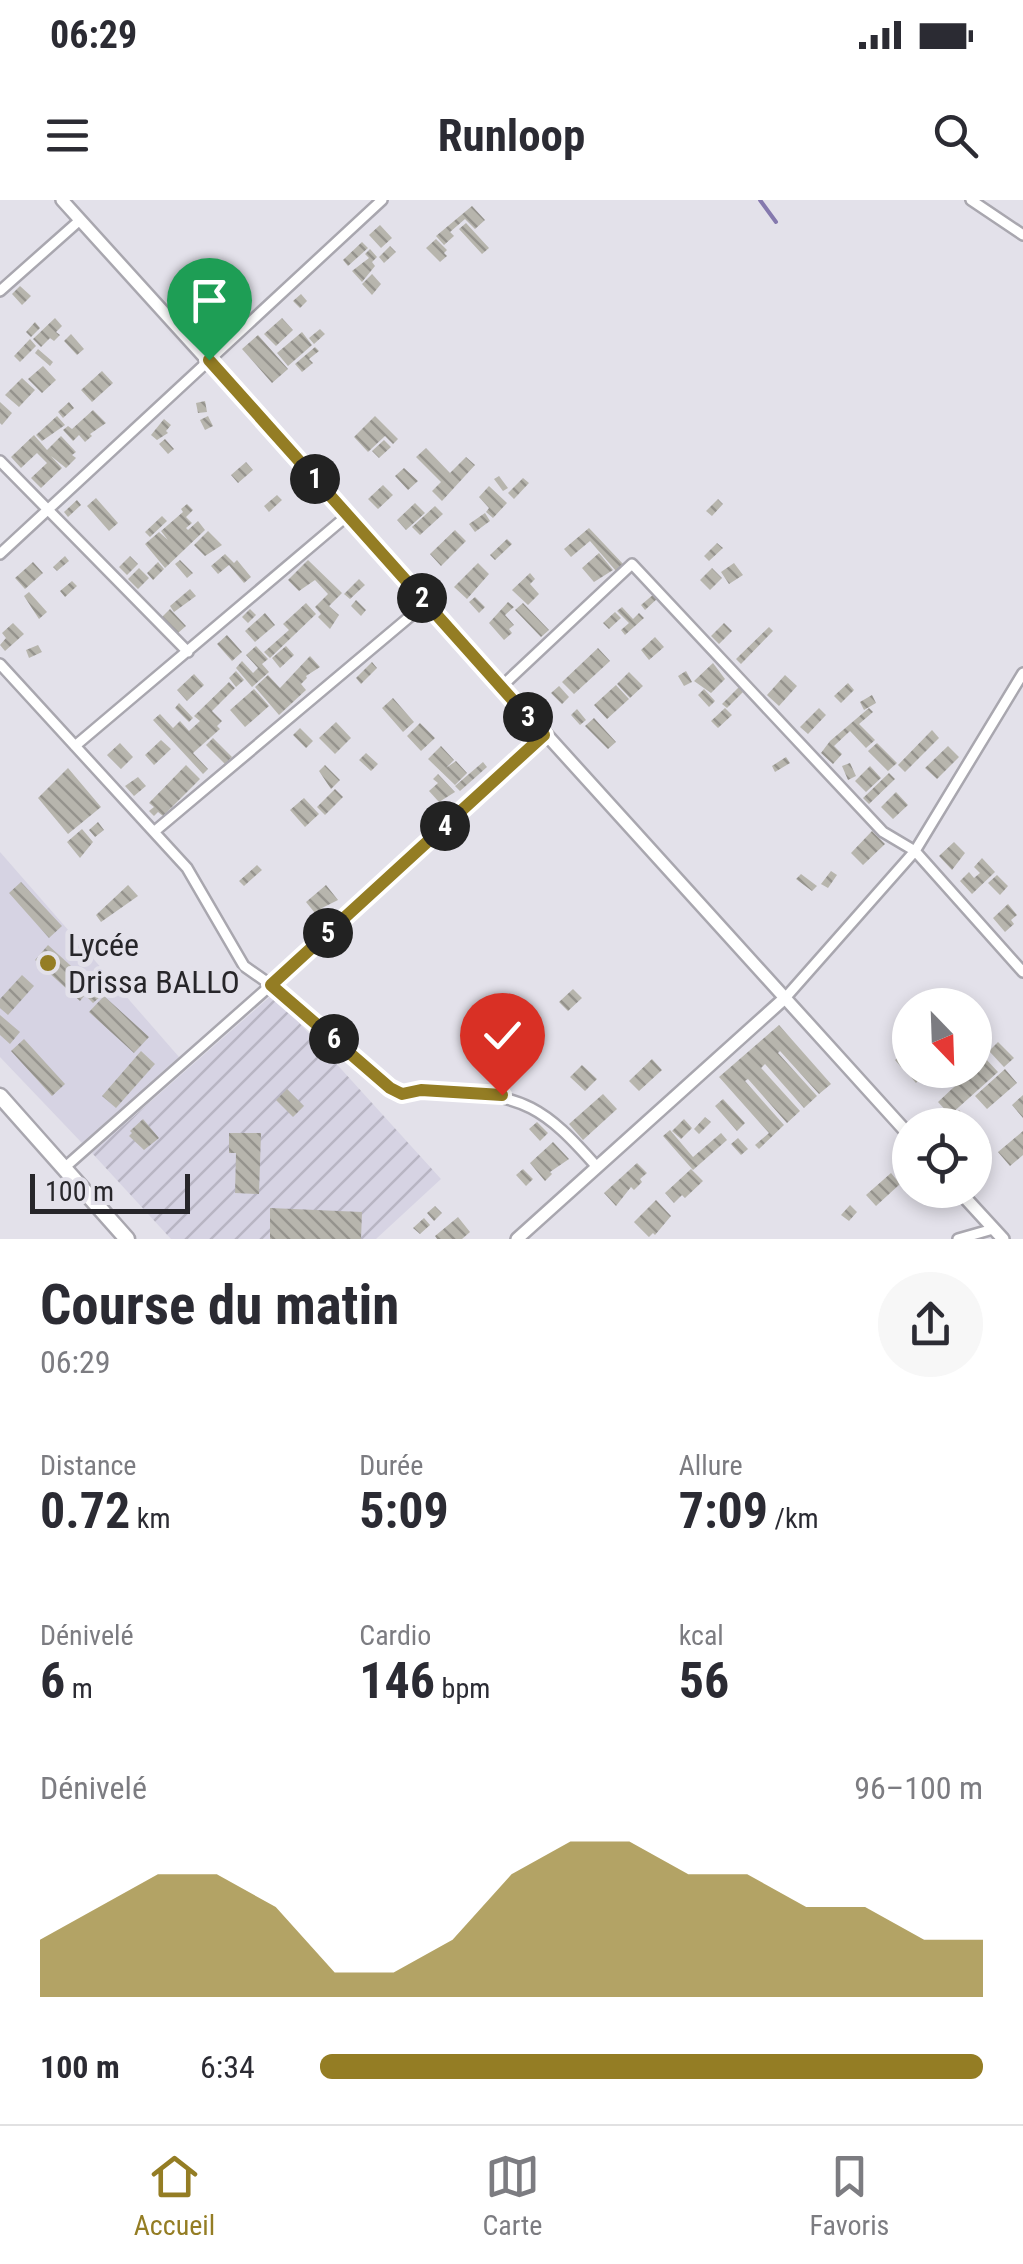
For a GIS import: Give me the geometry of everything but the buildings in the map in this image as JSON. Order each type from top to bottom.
[{"type":"main road","points":[[0,1096],[126,1239]]},
{"type":"street","points":[[62,200],[892,1116]]},
{"type":"street","points":[[0,554],[382,200]]},
{"type":"street","points":[[971,200],[1023,234]]},
{"type":"street","points":[[0,291],[80,220]]},
{"type":"street","points":[[0,461],[188,652]]},
{"type":"street","points":[[74,746],[348,515]]},
{"type":"street","points":[[501,686],[632,564],[883,832],[915,851],[1023,972]]},
{"type":"street","points":[[155,831],[426,603]]},
{"type":"street","points":[[0,664],[155,831],[203,892],[244,966],[390,1088],[402,1094],[421,1090],[502,1095],[532,1108],[566,1132],[597,1167]]},
{"type":"street","points":[[517,1239],[786,998],[915,851],[1023,672]]},
{"type":"street","points":[[63,1169],[544,735]]},
{"type":"street","points":[[974,1208],[1002,1239]]},
{"type":"street","points":[[958,1239],[993,1229]]},
{"type":"shaded area","name":"Lycée Drissa BALLO","points":[[0,852],[179,1057],[82,1143],[0,1057]]},
{"type":"shaded area","points":[[273,994],[441,1179],[376,1239],[171,1239],[92,1153]]},
{"type":"waterway","points":[[760,200],[776,222]]},
{"type":"place","name":"Lycée Drissa BALLO","points":[[48,963]]},
{"type":"route","points":[[209,360],[544,735],[271,985],[390,1088],[402,1094],[421,1090],[502,1095]]}]
